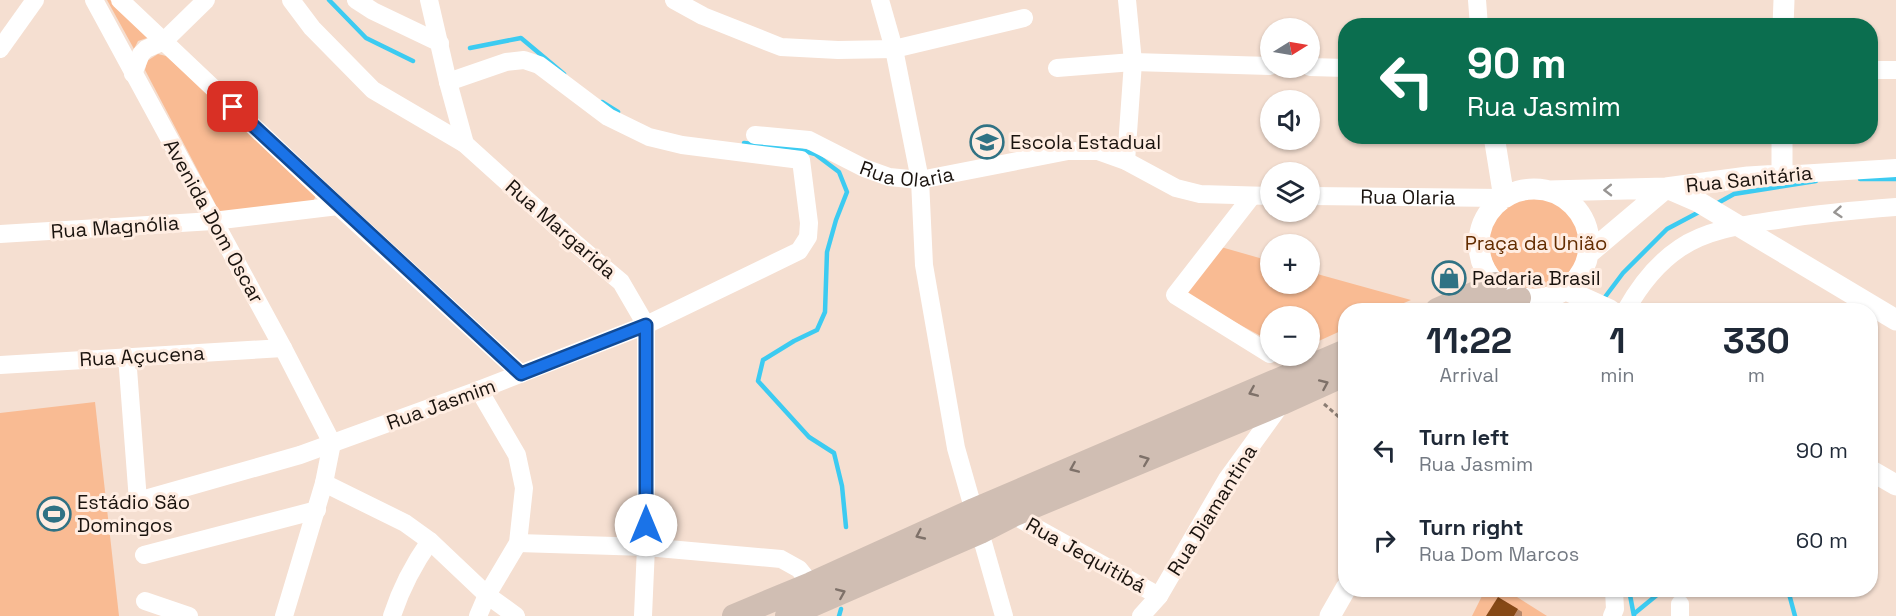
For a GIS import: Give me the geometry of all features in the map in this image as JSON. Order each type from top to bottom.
[{"type":"main road","points":[[1453,303],[1496,284]]},
{"type":"main road","points":[[1506,303],[1519,298]]},
{"type":"main road","points":[[787,616],[977,521],[1013,515],[1282,403],[1304,381],[1338,357]]},
{"type":"main road","points":[[734,616],[977,521],[1304,381],[1338,375]]},
{"type":"street","points":[[0,49],[35,0]]},
{"type":"street","name":"Avenida Dom Oscar","points":[[94,0],[332,443]]},
{"type":"street","points":[[120,0],[338,206],[521,374]]},
{"type":"street","points":[[133,74],[141,54],[146,49],[164,42],[206,0]]},
{"type":"street","name":"Rua Margarida","points":[[291,0],[312,28],[373,90],[465,144],[621,282],[646,325]]},
{"type":"street","points":[[356,0],[373,11],[440,43]]},
{"type":"street","points":[[429,0],[465,144]]},
{"type":"street","points":[[674,0],[703,16],[781,47],[838,50],[894,48],[1024,18]]},
{"type":"street","points":[[880,0],[894,48],[921,180],[924,265],[956,448],[1004,616]]},
{"type":"street","points":[[1126,161],[1133,62],[1127,0]]},
{"type":"street","points":[[1477,0],[1478,18]]},
{"type":"street","points":[[1783,18],[1784,0]]},
{"type":"street","name":"Rua Jasmim","points":[[128,356],[138,501],[300,455],[479,390],[646,325],[799,251],[808,237],[810,223],[801,160],[682,145],[649,137],[608,117],[539,65],[524,60],[506,62],[448,82]]},
{"type":"street","points":[[1057,68],[1133,62],[1260,66]]},
{"type":"street","points":[[1320,67],[1338,68]]},
{"type":"street","points":[[1878,70],[1896,70]]},
{"type":"street","name":"Rua Olaria","points":[[755,135],[809,140],[864,168],[889,177],[921,180],[1068,152],[1098,151],[1126,161],[1176,188],[1200,194],[1260,196]]},
{"type":"street","points":[[1495,144],[1504,198]]},
{"type":"street","points":[[1782,144],[1782,175]]},
{"type":"street","name":"Rua Sanitária","points":[[1589,252],[1666,188],[1748,177],[1896,168]]},
{"type":"street","points":[[1549,191],[1563,197],[1576,208],[1584,221],[1589,236],[1589,252],[1585,267],[1566,290],[1552,297],[1535,300],[1519,298],[1504,291],[1489,276],[1482,260],[1479,243],[1483,225],[1491,210],[1504,198],[1518,191],[1533,189],[1549,191],[1666,188],[1697,201],[1868,303]]},
{"type":"street","points":[[1252,196],[1175,295],[1260,348]]},
{"type":"street","name":"Rua Olaria","points":[[1320,196],[1504,198]]},
{"type":"street","name":"Rua Magnólia","points":[[0,234],[213,221],[338,206]]},
{"type":"street","points":[[1630,303],[1655,267],[1681,247],[1711,233],[1737,224],[1832,212],[1896,207]]},
{"type":"street","points":[[1566,290],[1595,303]]},
{"type":"street","points":[[1878,309],[1896,320]]},
{"type":"street","points":[[643,616],[646,547],[646,325]]},
{"type":"street","name":"Rua Açucena","points":[[0,365],[283,348]]},
{"type":"street","points":[[1286,366],[1304,381]]},
{"type":"street","points":[[478,616],[487,595],[518,543],[525,488],[517,455],[479,390]]},
{"type":"street","name":"Rua Diamantina","points":[[1141,616],[1159,596],[1227,479],[1282,403]]},
{"type":"street","points":[[284,616],[317,510],[332,443]]},
{"type":"street","points":[[1878,475],[1896,485]]},
{"type":"street","points":[[324,483],[405,523],[430,541],[487,595],[516,616]]},
{"type":"street","points":[[144,555],[317,510]]},
{"type":"street","name":"Rua Jequitibá","points":[[1013,515],[1159,596]]},
{"type":"street","points":[[392,616],[412,566],[430,541]]},
{"type":"street","points":[[518,543],[646,547],[780,559],[799,569],[811,584]]},
{"type":"street","points":[[1330,616],[1341,597]]},
{"type":"street","points":[[1612,616],[1615,609],[1614,597]]},
{"type":"street","points":[[145,601],[189,616]]},
{"type":"path","points":[[1304,381],[1338,415]]},
{"type":"green space","points":[[107,0],[110,0],[150,37],[138,41],[134,49]]},
{"type":"green space","points":[[158,54],[166,56],[313,188],[316,195],[313,202],[221,212],[145,70],[147,61]]},
{"type":"green space","name":"Praça da União","points":[[1536,196],[1554,199],[1569,210],[1580,225],[1583,243],[1580,261],[1569,276],[1554,287],[1536,290],[1518,287],[1503,276],[1492,261],[1489,243],[1492,225],[1503,210],[1518,199]]},
{"type":"green space","points":[[1221,247],[1260,258],[1260,294],[1320,294],[1320,275],[1411,300],[1404,303],[1338,303],[1338,332],[1320,340],[1320,306],[1260,306],[1260,336],[1183,294]]},
{"type":"green space","name":"Estádio São Domingos","points":[[95,402],[119,616],[0,616],[0,413]]},
{"type":"green space","points":[[1482,597],[1517,597],[1547,616],[1472,616]]},
{"type":"building","points":[[1498,597],[1518,609],[1514,616],[1486,616]]},
{"type":"waterway","points":[[329,0],[366,38],[413,61]]},
{"type":"waterway","points":[[470,48],[521,38],[564,74]]},
{"type":"waterway","points":[[602,102],[618,112]]},
{"type":"waterway","points":[[744,143],[794,148],[815,154],[839,172],[847,192],[827,252],[825,312],[817,330],[763,360],[758,381],[809,437],[834,453],[842,486],[846,527]]},
{"type":"waterway","points":[[1860,179],[1896,179]]},
{"type":"waterway","points":[[1716,204],[1734,194],[1816,181]]},
{"type":"waterway","points":[[1602,301],[1623,273],[1667,229],[1701,211]]},
{"type":"waterway","points":[[1630,597],[1634,616]]},
{"type":"waterway","points":[[1635,613],[1654,597]]},
{"type":"waterway","points":[[1790,597],[1795,616]]},
{"type":"waterway","points":[[839,616],[841,609]]},
{"type":"place","name":"Escola Estadual","points":[[987,142]]},
{"type":"place","name":"Padaria Brasil","points":[[1449,278]]},
{"type":"place","name":"Estádio São Domingos","points":[[54,514]]},
{"type":"route","points":[[233,107],[521,374],[646,325],[646,525]]}]
